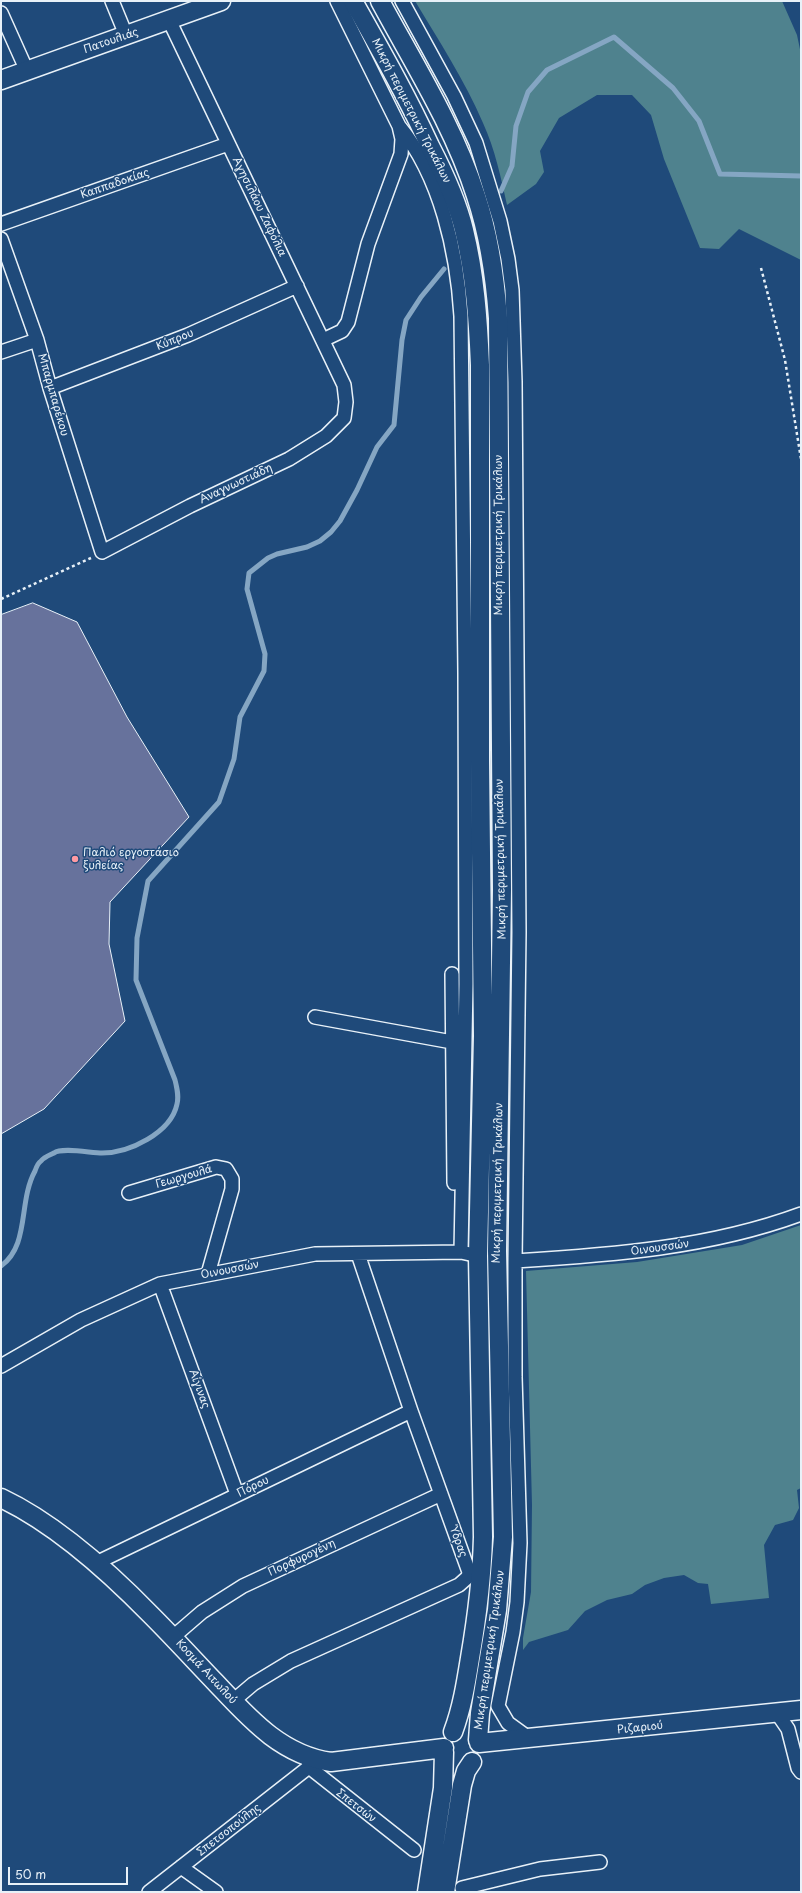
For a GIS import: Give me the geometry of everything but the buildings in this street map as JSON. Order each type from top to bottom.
[{"type":"main road","name":"Πατουλιάς","points":[[1,80],[221,1]]},
{"type":"main road","name":"Μικρή περιμετρική Τρικάλων","points":[[353,1],[422,127],[453,196],[467,242],[477,303],[480,365],[480,761],[483,1036],[464,1253],[482,1487],[482,1575],[478,1612],[463,1699],[453,1732],[445,1740],[443,1788],[427,1892]]},
{"type":"main road","name":"Μικρή περιμετρική Τρικάλων","points":[[380,1],[442,116],[471,182],[480,208],[488,244],[498,318],[502,898],[497,1251],[503,1537],[497,1610],[480,1713],[478,1754],[466,1771],[462,1785],[455,1887]]},
{"type":"main road","name":"Κοσμά Αιτωλού","points":[[1,1498],[48,1527],[96,1563],[126,1589],[259,1728],[308,1762],[331,1762],[444,1750]]},
{"type":"main road","name":"Ριζαριού","points":[[479,1742],[530,1739],[801,1710]]},
{"type":"main road","name":"Μικρή περιμετρική Τρικάλων","points":[[453,1732],[467,1730],[474,1734],[479,1742]]},
{"type":"main road","points":[[444,1750],[448,1760],[456,1765],[466,1765],[472,1762]]},
{"type":"street","points":[[112,1],[126,36]]},
{"type":"street","points":[[337,1],[400,126],[412,142],[423,164],[443,214],[455,264],[461,316],[465,665],[466,984],[464,1253]]},
{"type":"street","points":[[402,1],[454,96],[476,143],[500,220],[512,280],[515,382],[519,932],[515,1261],[519,1560],[513,1632],[498,1706],[508,1723],[530,1739]]},
{"type":"street","points":[[1,13],[27,71]]},
{"type":"street","name":"Αγησιλάου Ζαφόλια","points":[[169,20],[323,340],[344,385],[346,394]]},
{"type":"street","points":[[323,340],[342,330],[348,322],[368,244],[401,154],[402,138],[400,126]]},
{"type":"street","name":"Καππαδοκίας","points":[[1,224],[228,144]]},
{"type":"street","name":"Μπαρμπαρέκου","points":[[1,239],[37,340],[50,388],[102,552]]},
{"type":"street","name":"Κύπρου","points":[[50,388],[188,335],[297,286]]},
{"type":"street","points":[[1,352],[37,340]]},
{"type":"street","name":"Αναγνωστιάδη","points":[[102,552],[190,506],[289,459],[326,436],[344,418],[346,394]]},
{"type":"street","points":[[452,974],[452,1042],[464,1253]]},
{"type":"street","points":[[314,1017],[452,1042]]},
{"type":"street","name":"Γεωργουλά","points":[[128,1193],[216,1167],[226,1169],[230,1174],[232,1189],[208,1274]]},
{"type":"street","name":"Οινουσσών","points":[[515,1261],[593,1256],[673,1247],[753,1229],[801,1214]]},
{"type":"street","name":"Οινουσσών","points":[[1,1366],[81,1320],[160,1284],[315,1254],[464,1253]]},
{"type":"street","name":"Ύδρας","points":[[233,1701],[253,1684],[292,1661],[459,1585],[468,1577],[469,1572],[411,1411],[358,1254]]},
{"type":"street","name":"Αίγινας","points":[[160,1284],[237,1494]]},
{"type":"street","name":"Πόρου","points":[[96,1563],[411,1411]]},
{"type":"street","name":"Πορφυρογένη","points":[[173,1637],[202,1612],[243,1586],[441,1494]]},
{"type":"street","points":[[777,1713],[788,1729],[798,1768],[801,1772]]},
{"type":"street","name":"Σπετσών","points":[[308,1762],[414,1850]]},
{"type":"street","name":"Σπετσοπούλης","points":[[149,1892],[308,1762]]},
{"type":"street","points":[[455,1887],[540,1869],[600,1862]]},
{"type":"street","points":[[181,1867],[216,1892]]},
{"type":"path","points":[[761,268],[785,360],[801,459]]},
{"type":"path","points":[[1,600],[102,552]]},
{"type":"green space","points":[[415,1],[782,1],[797,35],[801,54],[801,260],[739,229],[719,249],[700,248],[664,159],[651,115],[632,95],[597,95],[559,118],[540,151],[544,172],[536,184],[507,205],[494,153],[476,107],[460,76]]},
{"type":"green space","points":[[801,1225],[801,1488],[797,1490],[799,1508],[793,1520],[775,1525],[764,1545],[769,1598],[711,1604],[708,1584],[698,1583],[684,1575],[664,1578],[645,1585],[632,1594],[607,1600],[585,1611],[568,1630],[529,1642],[523,1650],[523,1638],[531,1592],[532,1505],[526,1271],[637,1262],[742,1245]]},
{"type":"waterway","points":[[501,191],[512,166],[516,126],[528,92],[547,70],[614,37],[673,88],[699,121],[720,174],[801,176]]},
{"type":"waterway","points":[[1,1266],[10,1257],[16,1247],[20,1235],[30,1183],[37,1166],[42,1160],[47,1156],[63,1150],[102,1153],[113,1152],[136,1145],[158,1132],[167,1124],[173,1114],[178,1098],[175,1080],[136,980],[137,938],[148,881],[219,802],[234,759],[240,717],[264,671],[265,654],[247,589],[249,573],[268,558],[277,554],[307,547],[320,541],[331,532],[340,521],[357,490],[377,447],[394,425],[402,340],[406,320],[421,297],[444,269]]},
{"type":"place","name":"Παλιό εργοστάσιο ξυλείας","points":[[75,859]]}]
